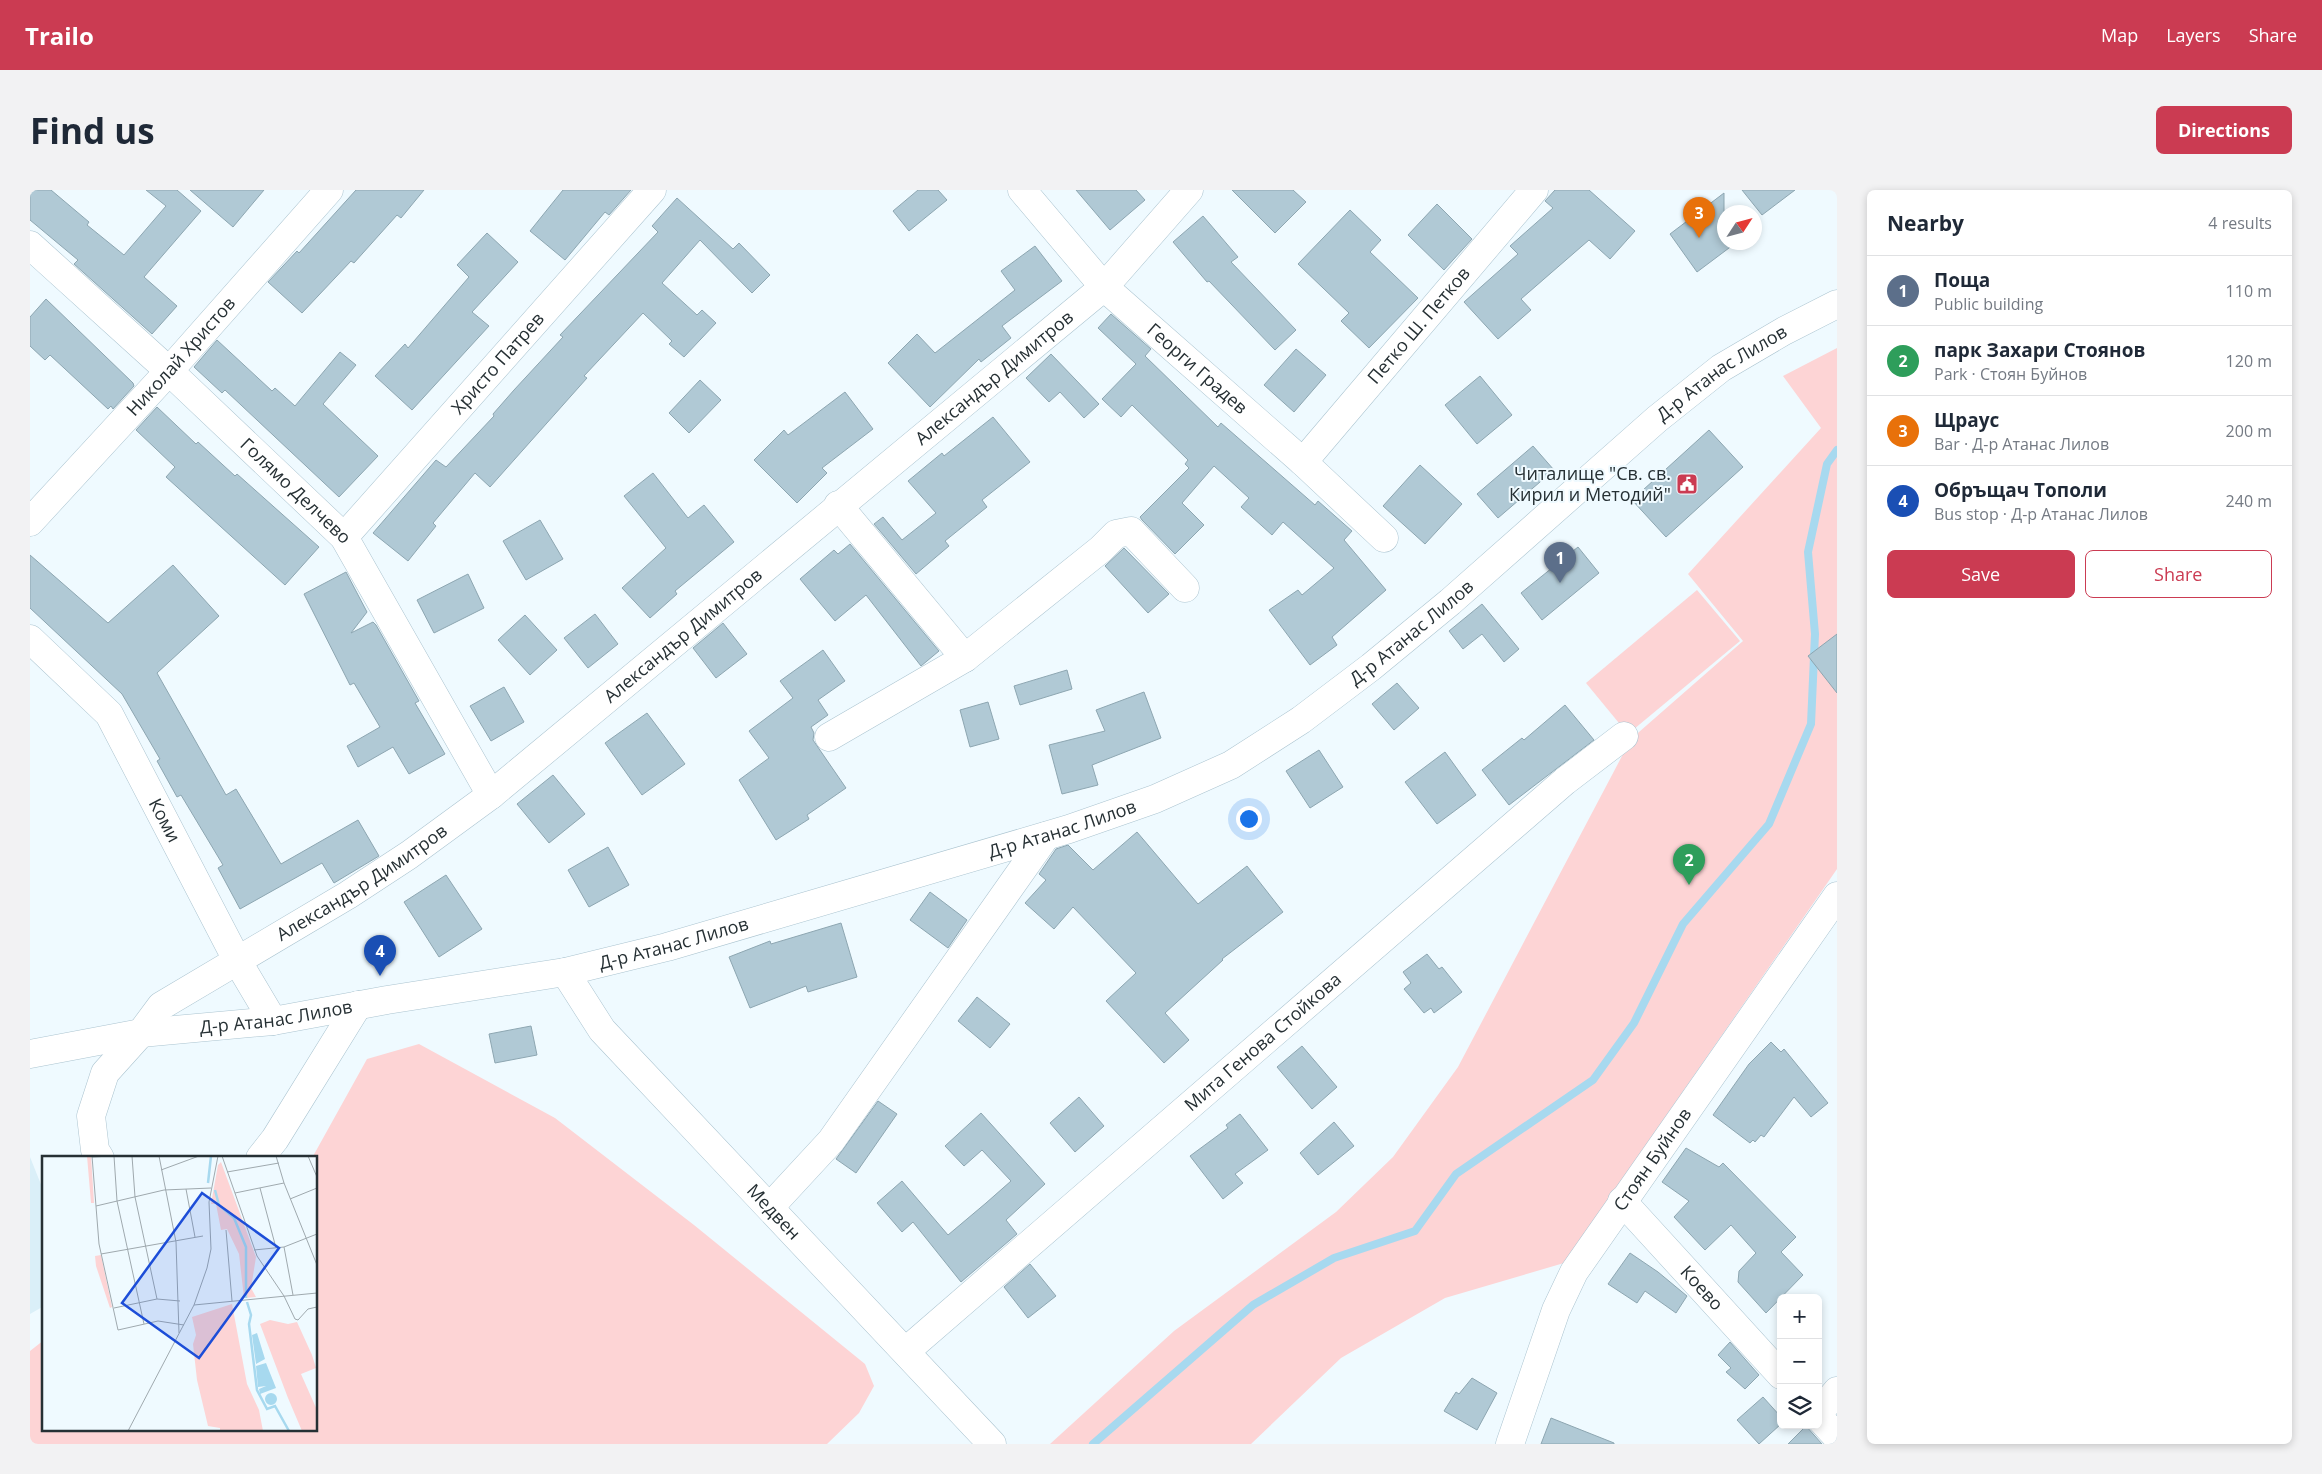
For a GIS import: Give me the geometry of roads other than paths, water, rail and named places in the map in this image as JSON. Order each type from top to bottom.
[{"type":"street","name":"Николай Христов","points":[[30,522],[169,371],[329,190]]},
{"type":"street","name":"Христо Патрев","points":[[344,537],[652,190]]},
{"type":"street","name":"Георги Градев","points":[[1022,190],[1104,287],[1303,462],[1384,538]]},
{"type":"street","name":"Александър Димитров","points":[[99,1156],[95,1150],[91,1116],[105,1073],[142,1033],[161,1006],[238,962],[401,860],[490,794],[1104,287],[1189,190]]},
{"type":"street","name":"Петко Ш. Петков","points":[[1303,462],[1534,190]]},
{"type":"street","name":"Голямо Делчево","points":[[30,245],[169,371],[344,537],[490,794]]},
{"type":"street","name":"Д-р Атанас Лилов","points":[[30,1054],[142,1033],[273,1022],[565,972],[667,948],[1046,836],[1155,800],[1232,764],[1301,720],[1371,667],[1450,602],[1657,419],[1721,368],[1784,331],[1837,304]]},
{"type":"street","points":[[838,505],[965,658]]},
{"type":"street","points":[[829,737],[965,658],[1101,549],[1116,534],[1131,532],[1185,588]]},
{"type":"street","name":"Коми","points":[[30,639],[109,714],[238,962],[273,1022]]},
{"type":"street","name":"Мита Генова Стойкова","points":[[906,1351],[1565,781],[1624,736]]},
{"type":"street","points":[[770,1207],[831,1141],[1046,836]]},
{"type":"street","name":"Стоян Буйнов","points":[[1510,1444],[1556,1310],[1574,1272],[1837,896]]},
{"type":"street","name":"Медвен","points":[[565,972],[602,1030],[992,1444]]},
{"type":"street","points":[[262,1156],[275,1139],[358,1006]]},
{"type":"street","name":"Коево","points":[[1622,1201],[1777,1371]]},
{"type":"street","points":[[1822,1410],[1837,1391]]},
{"type":"street","points":[[1822,1420],[1837,1437]]},
{"type":"waterway","points":[[1093,1444],[1253,1305],[1334,1258],[1415,1231],[1456,1174],[1593,1080],[1634,1023],[1683,924],[1769,824],[1811,724],[1815,634],[1808,552],[1827,464],[1837,450]]},
{"type":"place","name":"Щраус","points":[[1699,238]]},
{"type":"place","name":"Читалище \"Св. св. Кирил и Методий\"","points":[[1687,484]]},
{"type":"place","name":"Поща","points":[[1560,583]]},
{"type":"place","name":"парк Захари Стоянов","points":[[1689,885]]},
{"type":"place","name":"Обръщач Тополи","points":[[380,976]]}]
